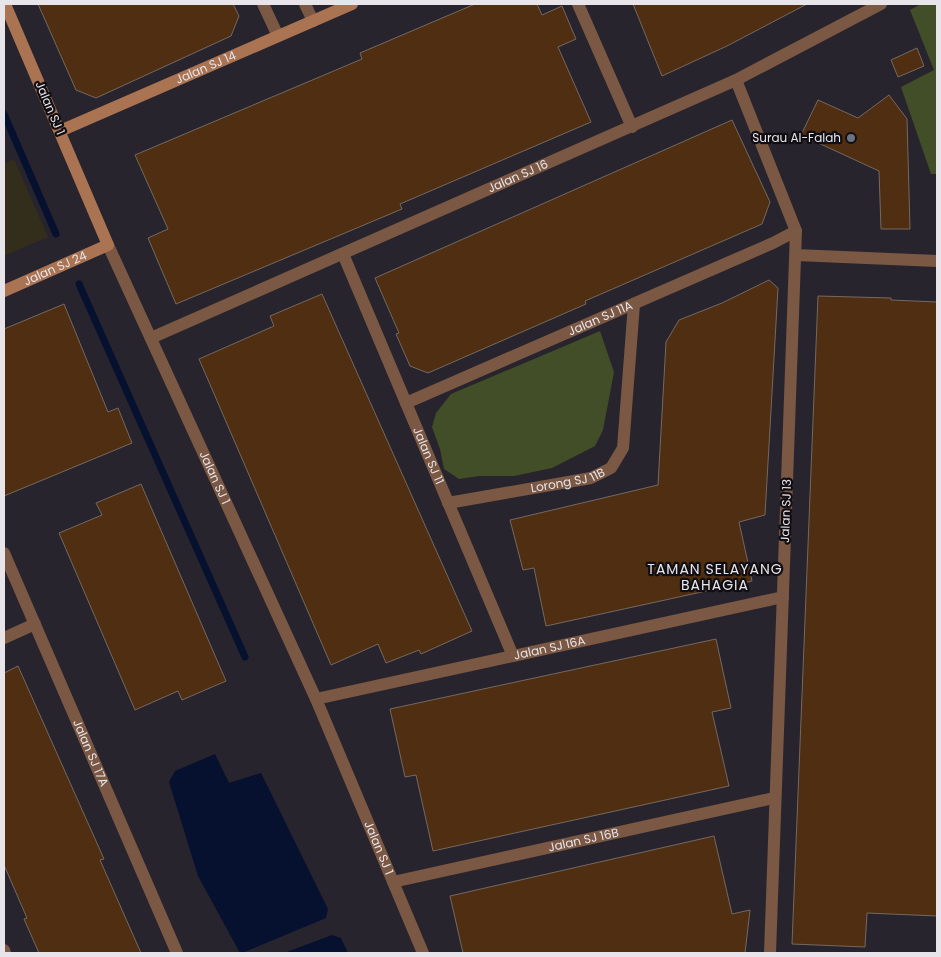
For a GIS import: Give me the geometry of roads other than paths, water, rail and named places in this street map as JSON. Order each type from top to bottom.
[{"type":"street","name":"Jalan SJ 1","points":[[5,4],[108,245],[316,699],[423,953]]},
{"type":"street","points":[[263,4],[278,36]]},
{"type":"street","points":[[305,4],[313,21]]},
{"type":"street","name":"Jalan SJ 14","points":[[60,131],[352,4]]},
{"type":"street","points":[[578,4],[632,128]]},
{"type":"street","name":"Jalan SJ 16","points":[[151,338],[632,128],[736,80],[881,4]]},
{"type":"street","name":"Jalan SJ 13","points":[[736,80],[796,231],[774,798],[770,953]]},
{"type":"street","name":"Jalan SJ 11A","points":[[406,403],[773,243],[796,231]]},
{"type":"street","name":"Jalan SJ 24","points":[[4,291],[108,245]]},
{"type":"street","name":"Jalan SJ 11","points":[[343,254],[513,656]]},
{"type":"street","points":[[796,255],[937,261]]},
{"type":"street","name":"Lorong SJ 11B","points":[[448,503],[591,478],[611,468],[623,448],[634,304]]},
{"type":"street","name":"Jalan SJ 17A","points":[[4,553],[177,953]]},
{"type":"street","name":"Jalan SJ 16A","points":[[316,699],[783,597]]},
{"type":"street","points":[[4,638],[35,624]]},
{"type":"street","name":"Jalan SJ 16B","points":[[393,882],[774,798]]},
{"type":"water","points":[[215,754],[229,783],[261,773],[328,909],[326,918],[242,953],[240,953],[198,876],[169,782],[175,771]]},
{"type":"water","points":[[332,935],[341,938],[348,953],[284,953]]},
{"type":"waterway","points":[[4,114],[56,234]]},
{"type":"waterway","points":[[79,284],[245,657]]},
{"type":"place","name":"Surau Al-Falah","points":[[851,138]]},
{"type":"district","name":"TAMAN SELAYANG BAHAGIA","points":[[715,578]]}]
